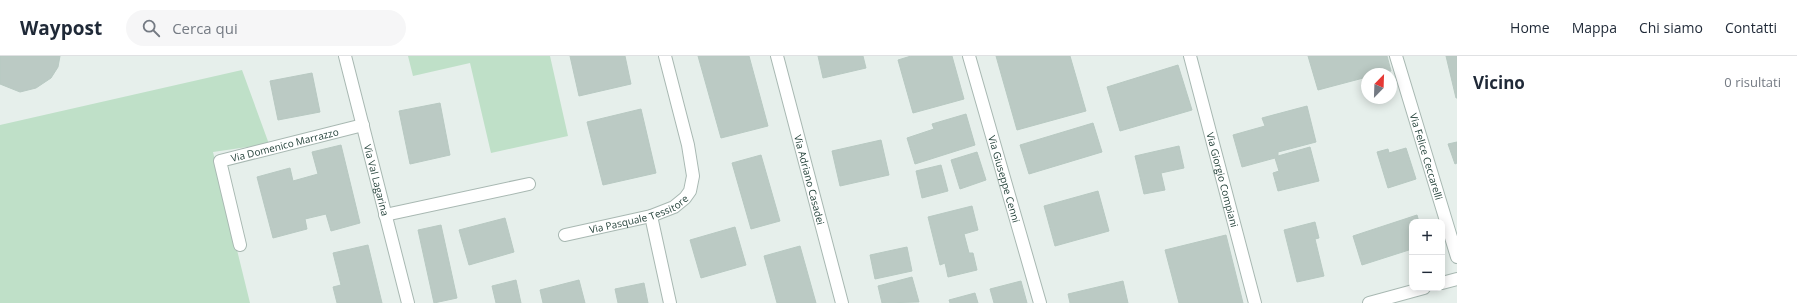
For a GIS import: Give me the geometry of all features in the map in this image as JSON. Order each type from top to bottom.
[{"type":"street","name":"Via Val Lagarina","points":[[345,56],[408,303]]},
{"type":"street","name":"Via Pasquale Tessitore","points":[[565,236],[651,216],[674,207],[685,198],[690,191],[693,176],[688,146],[665,56]]},
{"type":"street","name":"Via Adriano Casadei","points":[[777,56],[842,303]]},
{"type":"street","name":"Via Giuseppe Cenni","points":[[969,56],[1040,303]]},
{"type":"street","name":"Via Giorgio Compiani","points":[[1190,56],[1255,303]]},
{"type":"street","name":"Via Felice Ceccarelli","points":[[1396,56],[1457,256]]},
{"type":"street","name":"Via Domenico Marrazzo","points":[[240,245],[220,161],[362,124]]},
{"type":"street","points":[[385,215],[529,184]]},
{"type":"street","points":[[651,216],[670,303]]},
{"type":"street","points":[[1445,282],[1457,279]]},
{"type":"street","points":[[1369,303],[1413,291]]},
{"type":"green space","points":[[408,56],[550,56],[568,136],[491,153],[470,63],[413,76]]},
{"type":"green space","points":[[242,70],[269,144],[213,152],[250,303],[0,303],[0,125]]},
{"type":"building","points":[[0,56],[60,56],[58,67],[51,78],[36,88],[20,92],[0,84]]},
{"type":"building","points":[[570,56],[625,56],[631,84],[579,96]]},
{"type":"building","points":[[698,56],[749,56],[768,126],[721,138]]},
{"type":"building","points":[[818,56],[863,56],[866,68],[823,78]]},
{"type":"building","points":[[911,56],[952,56],[964,99],[913,113],[898,60]]},
{"type":"building","points":[[996,56],[1070,56],[1086,111],[1017,130]]},
{"type":"building","points":[[1308,56],[1387,56],[1390,68],[1361,68],[1361,79],[1318,90]]},
{"type":"building","points":[[1446,56],[1457,56],[1457,98],[1456,98]]},
{"type":"building","points":[[1178,65],[1192,110],[1120,131],[1107,87]]},
{"type":"building","points":[[312,73],[320,112],[278,120],[270,81]]},
{"type":"building","points":[[440,103],[450,155],[410,164],[399,111]]},
{"type":"building","points":[[1307,106],[1316,142],[1278,152],[1278,156],[1310,147],[1319,181],[1278,191],[1273,173],[1279,171],[1275,158],[1242,167],[1233,135],[1265,126],[1262,118]]},
{"type":"building","points":[[641,109],[656,173],[603,185],[587,122]]},
{"type":"building","points":[[966,114],[975,145],[915,164],[907,138],[934,129],[932,124]]},
{"type":"building","points":[[1093,123],[1102,152],[1029,174],[1020,145]]},
{"type":"building","points":[[881,140],[889,175],[840,186],[832,151]]},
{"type":"building","points":[[1457,142],[1457,163],[1455,164],[1448,144]]},
{"type":"building","points":[[341,145],[360,223],[331,231],[326,214],[305,219],[307,229],[273,238],[257,177],[290,168],[293,181],[318,174],[312,152]]},
{"type":"building","points":[[1179,146],[1184,168],[1161,173],[1165,190],[1144,194],[1135,156]]},
{"type":"building","points":[[1406,148],[1416,179],[1388,188],[1377,152],[1388,149],[1389,153]]},
{"type":"building","points":[[977,152],[986,180],[960,189],[951,160]]},
{"type":"building","points":[[761,155],[780,221],[751,229],[732,163]]},
{"type":"building","points":[[941,165],[948,191],[922,198],[916,171]]},
{"type":"building","points":[[1098,191],[1109,231],[1055,246],[1044,206]]},
{"type":"building","points":[[972,206],[978,230],[964,234],[969,253],[973,253],[977,270],[948,277],[945,263],[940,265],[928,217]]},
{"type":"building","points":[[1417,215],[1418,219],[1409,219],[1409,250],[1362,265],[1353,236]]},
{"type":"building","points":[[505,218],[514,252],[469,265],[459,230]]},
{"type":"building","points":[[1315,222],[1319,238],[1315,239],[1324,276],[1297,282],[1284,230]]},
{"type":"building","points":[[441,225],[457,298],[434,303],[418,230]]},
{"type":"building","points":[[735,227],[746,265],[701,278],[690,240]]},
{"type":"building","points":[[1226,235],[1243,303],[1179,303],[1165,250]]},
{"type":"building","points":[[368,245],[382,303],[337,303],[333,287],[341,285],[333,253]]},
{"type":"building","points":[[800,246],[816,303],[777,303],[764,256]]},
{"type":"building","points":[[907,247],[912,271],[875,279],[870,255]]},
{"type":"building","points":[[912,277],[919,302],[882,303],[878,286]]},
{"type":"building","points":[[516,280],[521,303],[496,303],[492,286]]},
{"type":"building","points":[[579,280],[585,303],[543,303],[540,290]]},
{"type":"building","points":[[1021,281],[1027,303],[994,303],[990,289]]},
{"type":"building","points":[[1123,281],[1128,303],[1070,303],[1068,294]]},
{"type":"building","points":[[644,283],[648,303],[618,303],[615,289]]},
{"type":"building","points":[[975,293],[978,303],[950,303],[949,300]]}]
